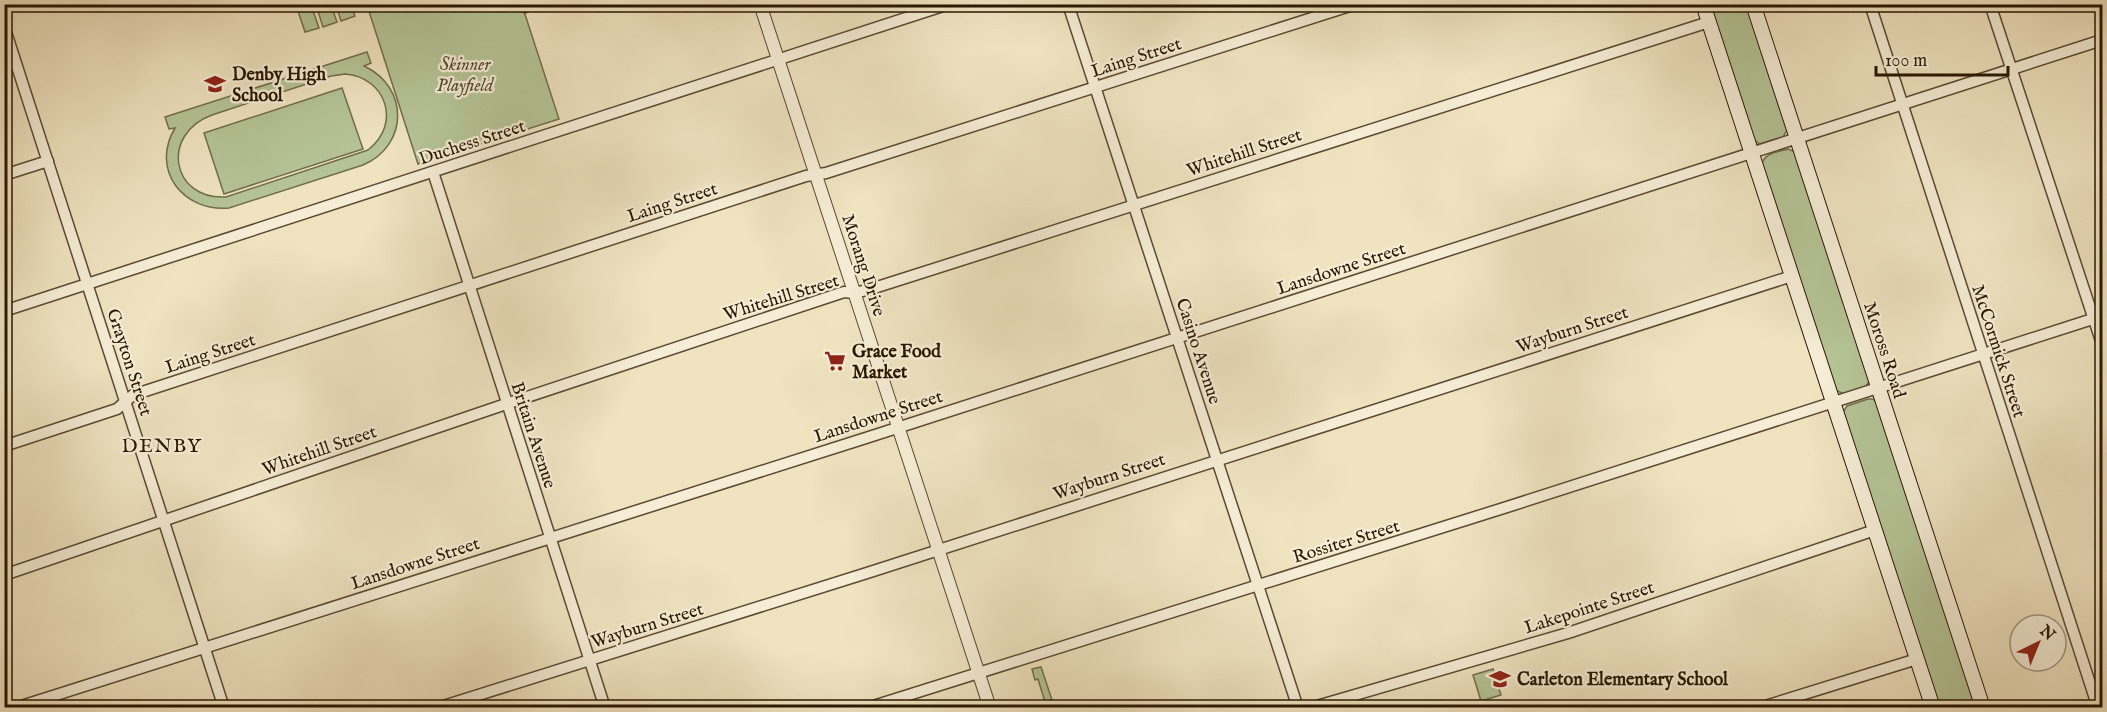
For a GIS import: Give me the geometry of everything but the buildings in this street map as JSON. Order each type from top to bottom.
[{"type":"main road","points":[[1703,4],[1933,708]]},
{"type":"main road","name":"Moross Road","points":[[1753,4],[1983,708]]},
{"type":"street","name":"Morang Drive","points":[[760,4],[990,708]]},
{"type":"street","name":"Duchess Street","points":[[4,311],[949,4]]},
{"type":"street","name":"Casino Avenue","points":[[1068,4],[1298,708]]},
{"type":"street","name":"Laing Street","points":[[4,446],[117,409],[133,395],[806,176],[826,173],[1356,4]]},
{"type":"street","name":"McCormick Street","points":[[1870,4],[2098,708]]},
{"type":"street","points":[[1990,4],[2098,317],[2103,344]]},
{"type":"street","name":"Whitehill Street","points":[[4,575],[844,292],[855,293],[1709,22]]},
{"type":"street","name":"Grayton Street","points":[[4,26],[6,39],[48,161],[224,708]]},
{"type":"street","name":"Lansdowne Street","points":[[15,708],[2103,40]]},
{"type":"street","points":[[4,175],[48,161]]},
{"type":"street","name":"Britain Avenue","points":[[433,172],[605,708]]},
{"type":"street","name":"Wayburn Street","points":[[437,708],[1792,276]]},
{"type":"street","name":"Rossiter Street","points":[[867,708],[1834,403],[2098,317]]},
{"type":"street","name":"Lakepointe Street","points":[[1310,708],[1568,633],[1875,530]]},
{"type":"street","points":[[1760,708],[1917,658]]},
{"type":"green space","points":[[296,5],[311,5],[319,28],[305,32]]},
{"type":"green space","points":[[316,5],[331,5],[337,22],[323,27]]},
{"type":"green space","points":[[336,5],[351,5],[355,16],[341,21]]},
{"type":"green space","name":"Skinner Playfield","points":[[367,5],[522,5],[559,119],[418,164]]},
{"type":"green space","points":[[1709,5],[1747,5],[1788,128],[1783,137],[1760,144],[1754,140]]},
{"type":"green space","points":[[367,52],[371,63],[364,66],[379,75],[389,88],[396,101],[398,116],[389,144],[378,156],[363,165],[229,208],[198,203],[185,196],[175,185],[166,159],[168,144],[175,128],[169,129],[165,117]],"holes":[[[345,74],[371,83],[385,103],[385,128],[368,150],[226,197],[207,195],[193,188],[184,177],[179,164],[179,150],[185,136],[195,124],[212,115],[331,76]]]},
{"type":"green space","points":[[342,88],[363,149],[224,194],[204,133]]},
{"type":"green space","points":[[1788,149],[1795,152],[1869,378],[1865,387],[1844,394],[1835,390],[1762,164],[1768,155]]},
{"type":"green space","points":[[1873,399],[1877,403],[1976,707],[1939,707],[1843,412],[1847,406]]},
{"type":"green space","points":[[1041,667],[1052,700],[1045,702],[1038,679],[1035,680],[1032,669]]},
{"type":"green space","points":[[1493,669],[1501,695],[1481,701],[1473,675]]},
{"type":"place","name":"Denby High School","points":[[215,84]]},
{"type":"place","name":"Grace Food Market","points":[[835,361]]},
{"type":"place","name":"Carleton Elementary School","points":[[1500,679]]},
{"type":"district","name":"DENBY","points":[[162,445]]}]
